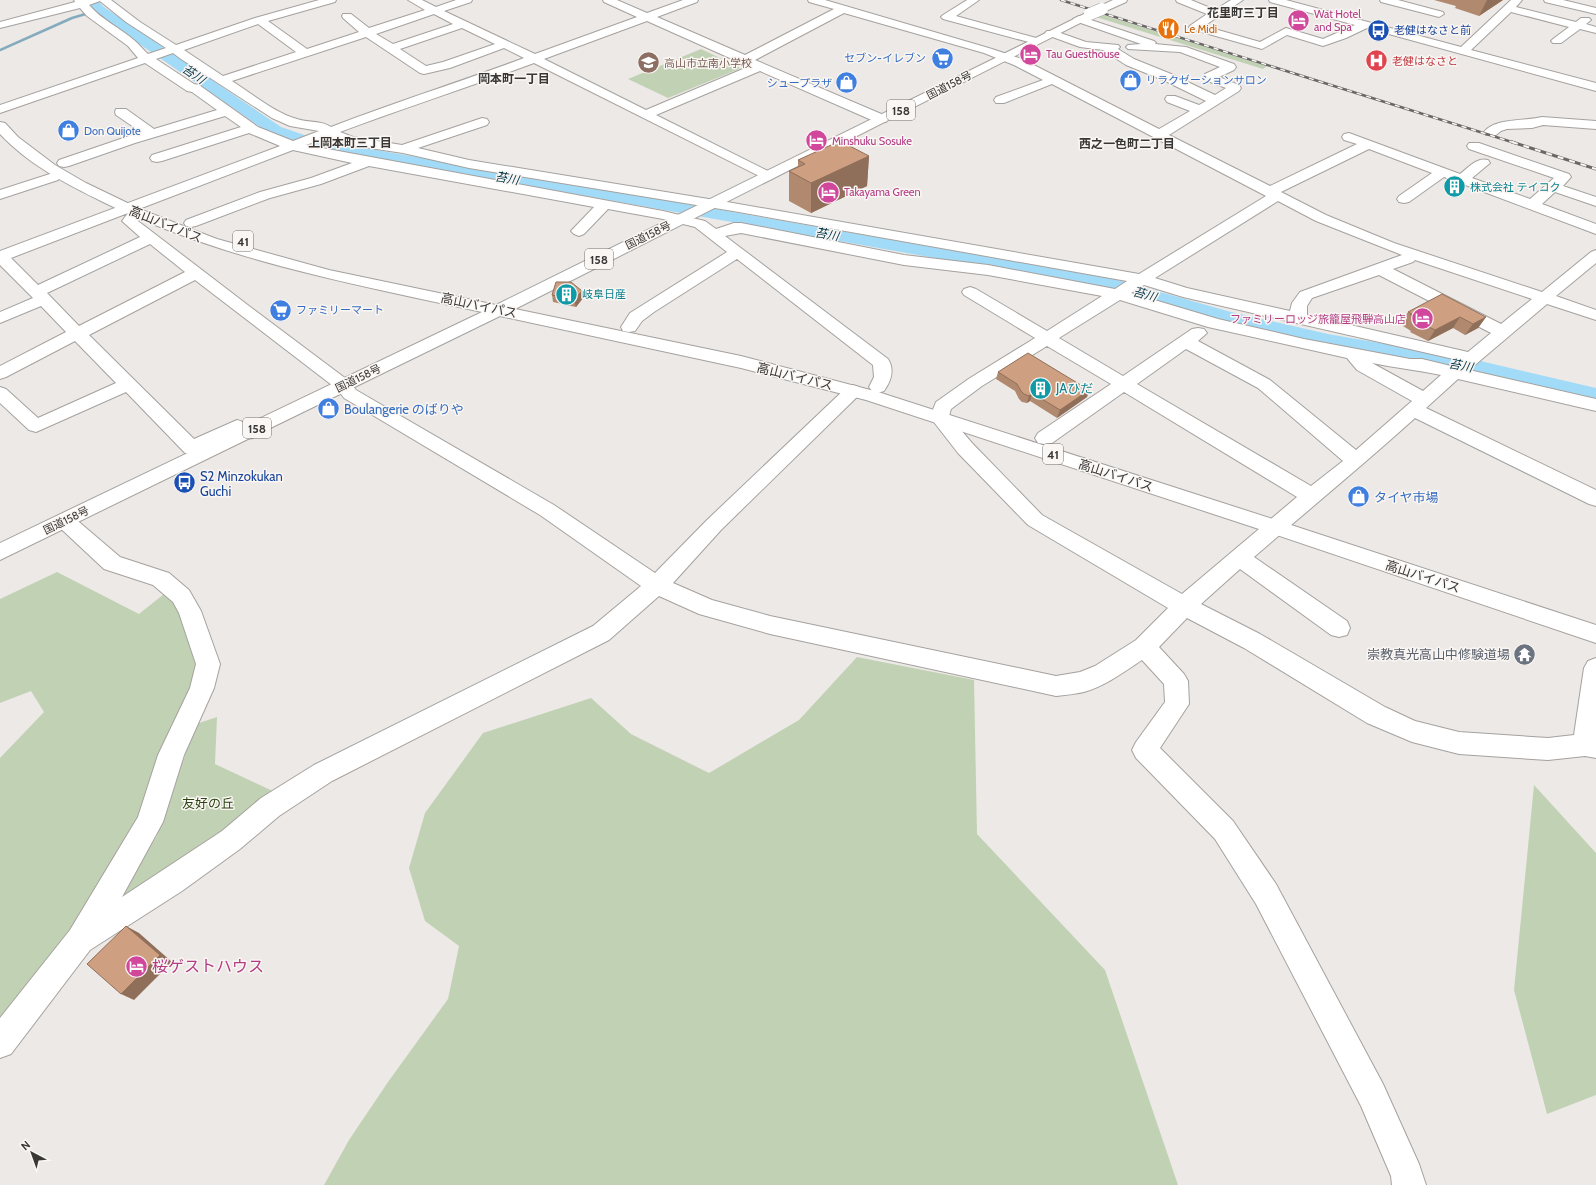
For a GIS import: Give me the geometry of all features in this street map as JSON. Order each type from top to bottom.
[{"type":"main road","points":[[0,24],[85,6],[98,0]]},
{"type":"main road","points":[[105,0],[114,9],[185,57],[287,120],[295,123],[321,126],[326,132],[350,141],[469,164],[1139,280],[1300,320],[1596,405]]},
{"type":"main road","points":[[0,109],[259,20],[331,0]]},
{"type":"main road","points":[[413,0],[534,58],[767,176]]},
{"type":"main road","points":[[223,80],[467,0]]},
{"type":"main road","points":[[608,0],[881,119]]},
{"type":"main road","points":[[246,433],[238,426],[192,448],[0,256],[134,209],[293,144],[693,0]]},
{"type":"main road","points":[[813,0],[1018,62],[1161,134],[1321,218],[1412,254],[1596,315]]},
{"type":"main road","points":[[974,0],[947,17],[1036,41]]},
{"type":"main road","name":"国道158号","points":[[0,552],[507,306],[1051,33],[1122,0]]},
{"type":"main road","points":[[1180,0],[1217,14]]},
{"type":"main road","points":[[1238,0],[1195,27],[1262,46],[1286,31],[1323,43],[1342,36],[1376,18]]},
{"type":"main road","points":[[1274,0],[1596,87]]},
{"type":"main road","points":[[1463,51],[1516,0]]},
{"type":"main road","points":[[1549,0],[1596,11]]},
{"type":"main road","points":[[1386,5],[1396,3],[1438,14],[1426,26],[1422,34],[1416,39]]},
{"type":"main road","points":[[85,6],[132,44],[140,54],[150,57],[252,128],[267,136],[293,144],[369,161],[476,182],[682,218],[700,224],[882,363],[882,377],[878,386]]},
{"type":"main road","points":[[1508,8],[1596,30]]},
{"type":"main road","points":[[745,60],[842,9]]},
{"type":"main road","points":[[1090,14],[1161,48]]},
{"type":"main road","points":[[1557,40],[1577,25],[1596,15]]},
{"type":"main road","points":[[347,16],[367,33],[424,70],[446,65],[505,44]]},
{"type":"main road","points":[[259,20],[305,53]]},
{"type":"main road","points":[[390,49],[463,24]]},
{"type":"main road","points":[[1051,33],[1084,45],[1110,47],[1130,62],[1215,100]]},
{"type":"main road","points":[[1132,47],[1182,49],[1230,68],[1209,77],[1235,88],[1161,134]]},
{"type":"main road","points":[[646,115],[760,66]]},
{"type":"main road","points":[[1000,100],[1053,80]]},
{"type":"main road","points":[[1171,99],[1200,110]]},
{"type":"main road","points":[[64,163],[227,111]]},
{"type":"main road","points":[[121,112],[151,134]]},
{"type":"main road","name":"高山バイパス","points":[[0,113],[21,132],[64,163],[134,209],[191,223],[224,235],[345,268],[741,362],[1045,438],[1596,634]]},
{"type":"main road","points":[[1490,132],[1496,128],[1506,125],[1532,124],[1542,121],[1596,124]]},
{"type":"main road","points":[[191,223],[265,195],[316,180],[482,122]]},
{"type":"main road","name":"高山バイパス","points":[[0,126],[13,140],[50,168],[134,209],[212,242],[306,268],[507,306],[629,327],[747,353],[878,386],[941,411],[1280,522],[1596,618]]},
{"type":"main road","points":[[157,158],[252,128]]},
{"type":"main road","points":[[1350,137],[1596,229]]},
{"type":"main road","points":[[1368,144],[1273,194],[976,382],[941,411],[964,448],[1034,520],[1184,606],[1252,640],[1376,715],[1412,731],[1459,743],[1548,749],[1590,746],[1596,668]]},
{"type":"main road","points":[[1474,146],[1564,177],[1532,205]]},
{"type":"main road","points":[[1462,179],[1484,163]]},
{"type":"main road","points":[[1404,199],[1442,172]]},
{"type":"main road","points":[[0,195],[53,177]]},
{"type":"main road","points":[[1553,187],[1596,202]]},
{"type":"main road","points":[[579,231],[605,204]]},
{"type":"main road","points":[[134,209],[129,221],[343,385],[350,394],[547,510],[657,585],[707,608],[770,625],[1056,686],[1083,682],[1103,673],[1144,647],[1184,606],[1280,522],[1356,461],[1463,366],[1596,255]]},
{"type":"main road","points":[[714,234],[734,228],[741,228],[904,260],[988,270],[1117,294],[1214,323],[1356,355],[1410,365],[1463,366]]},
{"type":"main road","points":[[0,318],[151,238]]},
{"type":"main road","points":[[629,327],[636,317],[648,308],[738,252]]},
{"type":"main road","points":[[1300,320],[1298,316],[1298,305],[1306,295],[1407,259],[1412,254]]},
{"type":"main road","points":[[1380,269],[1503,332]]},
{"type":"main road","points":[[0,372],[196,273]]},
{"type":"main road","points":[[970,292],[1125,383],[1313,497]]},
{"type":"main road","points":[[1045,438],[1214,323]]},
{"type":"main road","points":[[1186,342],[1264,384],[1356,461]]},
{"type":"main road","points":[[1356,355],[1355,358],[1363,366],[1420,405],[1596,499]]},
{"type":"main road","points":[[0,393],[36,426],[129,384]]},
{"type":"main road","points":[[80,940],[178,877],[231,840],[270,807],[322,773],[601,634],[657,585],[714,525],[853,391]]},
{"type":"main road","points":[[0,1043],[80,940],[150,822],[171,755],[202,688],[208,664],[190,611],[181,596],[161,579],[112,563],[65,521]]},
{"type":"main road","points":[[1240,558],[1339,628]]},
{"type":"main road","points":[[1144,647],[1176,681],[1177,704],[1145,750],[1224,830],[1266,894],[1372,1095],[1407,1176],[1409,1185]]},
{"type":"green space","points":[[1100,14],[1267,66],[1263,69],[1096,17]]},
{"type":"green space","points":[[701,49],[739,67],[739,69],[668,98],[628,79]]},
{"type":"green space","points":[[57,572],[139,614],[164,594],[183,612],[197,667],[195,684],[139,816],[65,939],[0,1032],[0,758],[44,712],[31,691],[0,703],[0,599]]},
{"type":"green space","points":[[857,657],[974,680],[977,834],[1105,970],[1178,1185],[324,1185],[349,1140],[388,1082],[448,999],[459,946],[425,921],[409,868],[425,813],[483,733],[591,698],[631,734],[709,773],[799,720]]},
{"type":"green space","name":"友好の丘","points":[[217,717],[215,764],[277,793],[128,902],[122,891],[157,836],[196,724]]},
{"type":"green space","points":[[1534,785],[1596,853],[1596,1095],[1547,1114],[1514,990]]},
{"type":"building","points":[[842,142],[869,156],[811,183],[789,171],[805,164],[798,160],[831,145],[833,146]]},
{"type":"building","points":[[556,282],[571,282],[582,291],[574,300],[552,295]]},
{"type":"building","points":[[1442,294],[1486,317],[1473,324],[1460,317],[1435,330],[1417,321],[1419,320],[1410,315],[1412,314],[1408,312]]},
{"type":"building","name":"JAひだ","points":[[1028,353],[1089,390],[1060,410],[1032,393],[1029,396],[1024,394],[1017,384],[998,372]]},
{"type":"building","name":"桜ゲストハウス","points":[[126,926],[160,955],[121,994],[87,964]]},
{"type":"waterway","name":"苔川","points":[[93,0],[93,4],[99,10],[275,130],[316,144],[1111,284],[1227,317],[1328,340],[1472,366],[1596,395]]},
{"type":"waterway","points":[[0,50],[72,18],[99,10]]},
{"type":"railway","points":[[1061,0],[1515,143]]},
{"type":"railway","points":[[1512,142],[1596,169]]},
{"type":"place","name":"Wat Hotel and Spa","points":[[1299,20]]},
{"type":"place","name":"Le Midi","points":[[1168,29]]},
{"type":"place","name":"老健はなさと前","points":[[1379,30]]},
{"type":"place","name":"Tau Guesthouse","points":[[1031,54]]},
{"type":"place","name":"セブン-イレブン","points":[[942,58]]},
{"type":"place","name":"老健はなさと","points":[[1377,61]]},
{"type":"place","name":"高山市立南小学校","points":[[649,63]]},
{"type":"place","name":"リラクゼーションサロン","points":[[1130,80]]},
{"type":"place","name":"シュープラザ","points":[[847,83]]},
{"type":"place","name":"Don Quijote","points":[[68,131]]},
{"type":"place","name":"Minshuku Sosuke","points":[[817,141]]},
{"type":"place","name":"株式会社 テイコク","points":[[1455,187]]},
{"type":"place","name":"Takayama Green","points":[[828,192]]},
{"type":"place","name":"岐阜日産","points":[[567,294]]},
{"type":"place","name":"ファミリーマート","points":[[281,310]]},
{"type":"place","name":"ファミリーロッジ旅籠屋飛騨高山店","points":[[1422,319]]},
{"type":"place","name":"JAひだ","points":[[1041,388]]},
{"type":"place","name":"Boulangerie のばりや","points":[[328,409]]},
{"type":"place","name":"S2 Minzokukan Guchi","points":[[184,483]]},
{"type":"place","name":"タイヤ市場","points":[[1358,497]]},
{"type":"place","name":"崇教真光高山中修験道場","points":[[1525,654]]},
{"type":"place","name":"桜ゲストハウス","points":[[137,966]]},
{"type":"district","name":"花里町三丁目","points":[[1243,12]]},
{"type":"district","name":"岡本町一丁目","points":[[514,78]]},
{"type":"district","name":"上岡本町三丁目","points":[[350,142]]},
{"type":"district","name":"西之一色町二丁目","points":[[1127,143]]}]
